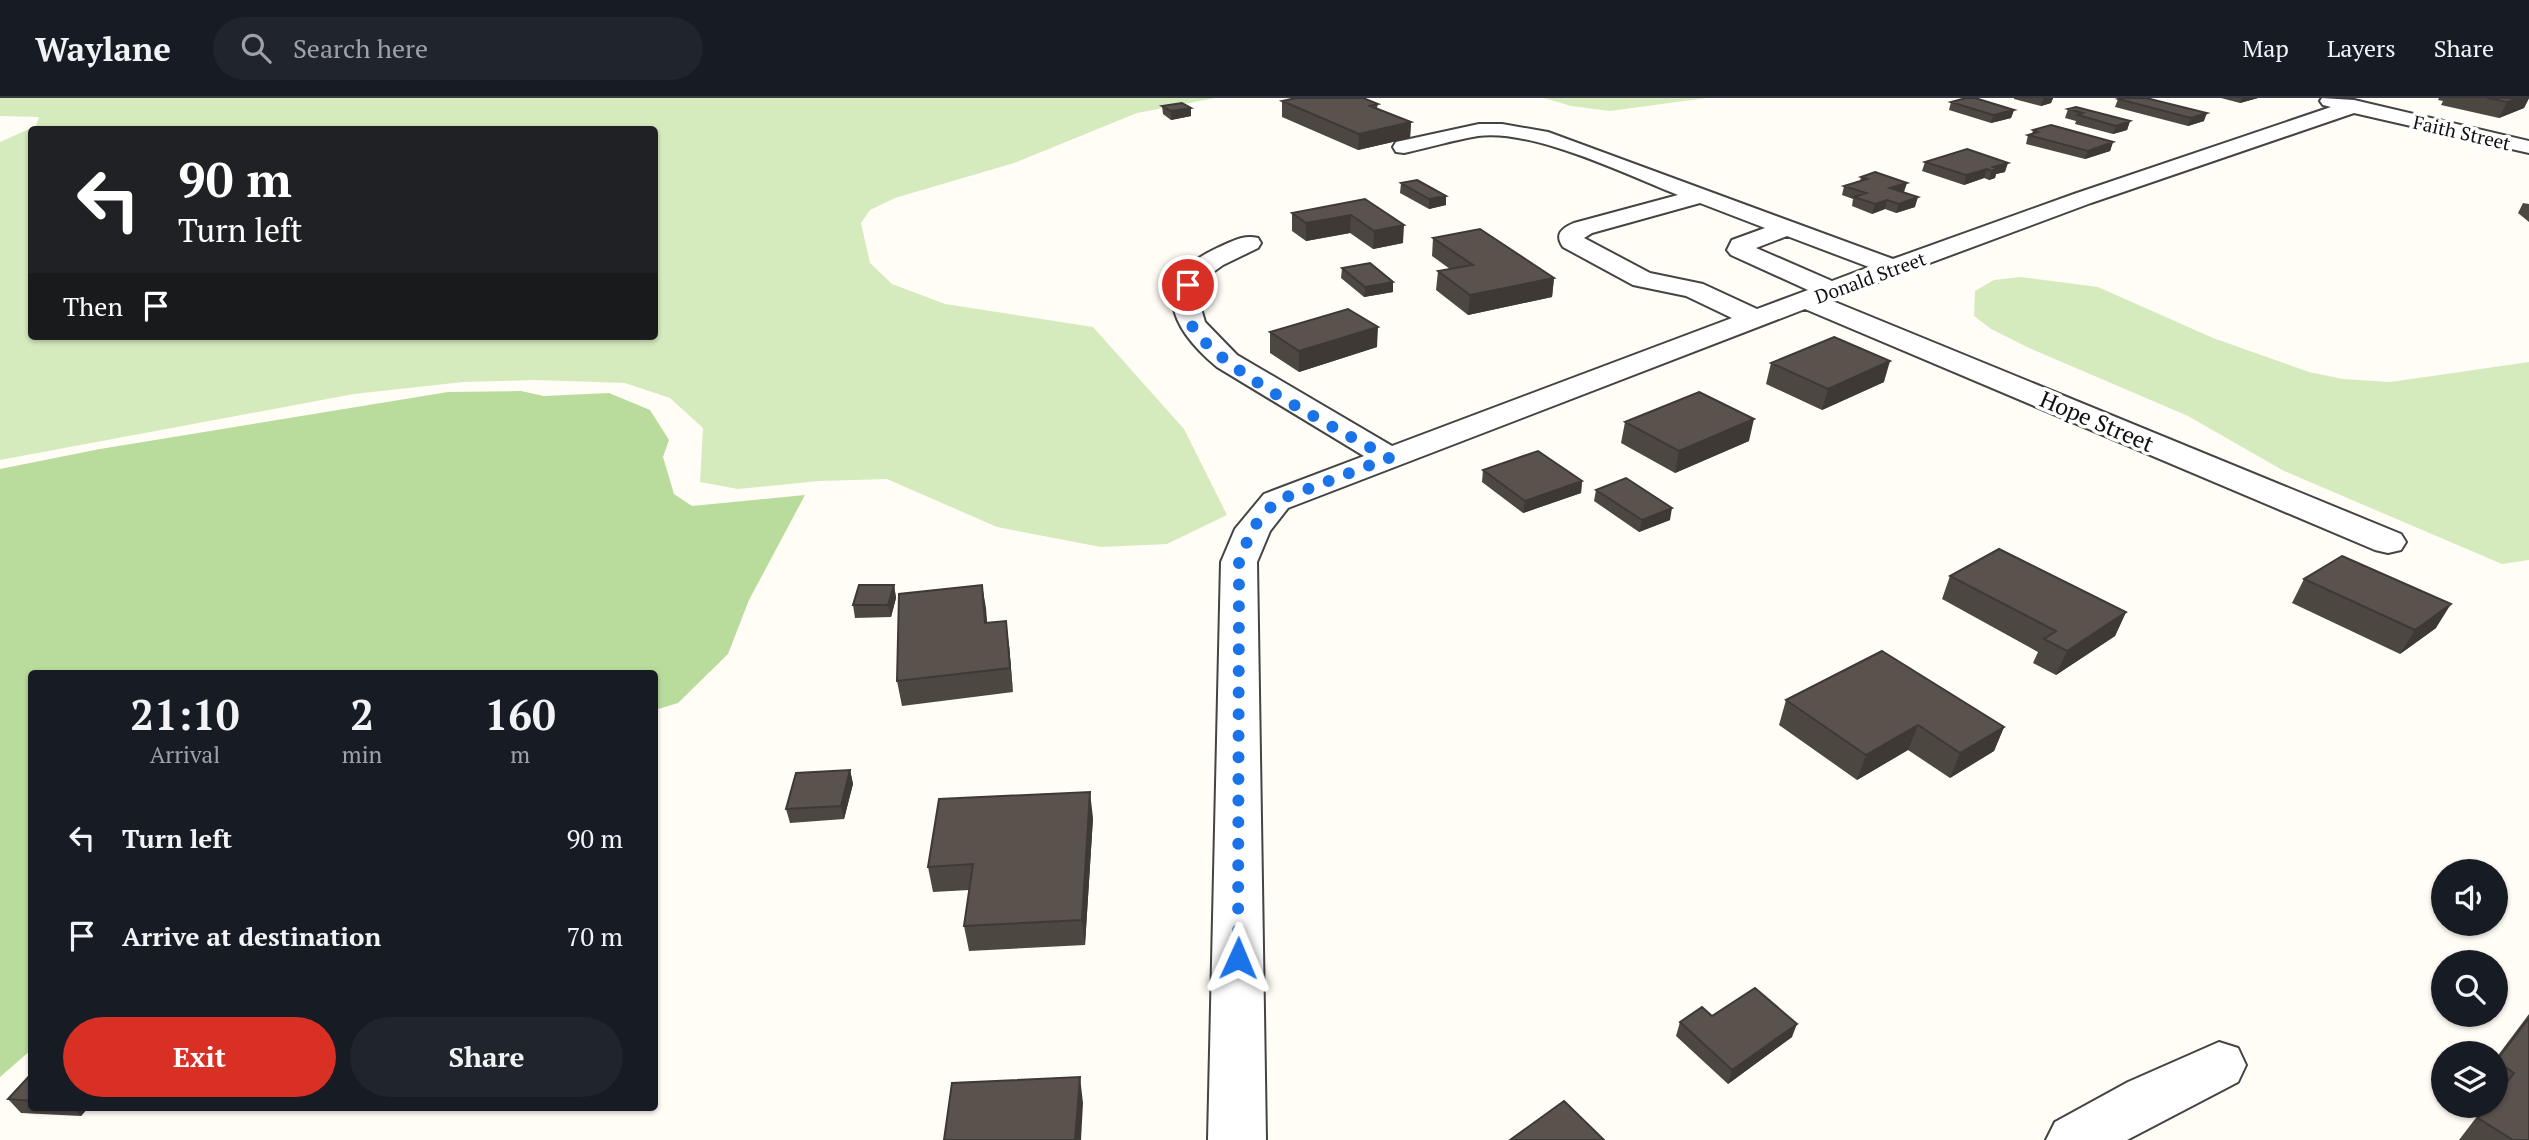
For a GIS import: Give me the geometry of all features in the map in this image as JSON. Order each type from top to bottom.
[{"type":"street","name":"Faith Street","points":[[2319,98],[2529,147]]},
{"type":"street","name":"Donald Street","points":[[1237,1140],[1239,562],[1252,529],[1276,501],[1819,295],[2188,160],[2354,106]]},
{"type":"street","points":[[1404,147],[1479,130],[1548,138],[1895,268]]},
{"type":"street","points":[[1700,196],[1583,228],[1571,233],[1572,242],[1642,279],[1694,290],[1757,319]]},
{"type":"street","name":"Hope Street","points":[[1786,228],[1741,245],[1740,250],[1819,295],[2388,542]]},
{"type":"street","points":[[1249,243],[1196,273],[1188,285],[1185,299],[1191,323],[1208,346],[1227,361],[1389,458]]},
{"type":"street","points":[[2076,1140],[2148,1098],[2219,1065]]},
{"type":"green space","points":[[0,98],[1215,98],[1137,113],[1014,163],[895,198],[870,210],[861,223],[870,263],[892,284],[945,304],[1093,327],[1184,429],[1227,515],[1167,544],[1101,547],[997,527],[887,479],[819,481],[738,489],[700,482],[703,428],[670,398],[625,383],[535,380],[463,382],[354,394],[0,460],[0,142],[28,130],[28,340],[658,340],[658,126],[36,126],[39,117],[0,116]]},
{"type":"green space","points":[[1544,98],[1706,98],[1610,111],[1571,106]]},
{"type":"green space","points":[[2021,277],[2098,287],[2213,338],[2309,372],[2343,379],[2390,382],[2529,362],[2529,560],[2502,564],[2284,471],[2188,416],[2027,347],[1991,329],[1974,316],[1975,291],[1994,280]]},
{"type":"green space","points":[[521,391],[544,396],[609,393],[650,410],[669,440],[663,457],[674,494],[692,506],[805,495],[749,600],[728,654],[678,703],[658,709],[658,670],[28,670],[28,1053],[0,1077],[0,469],[100,449],[448,392]]},
{"type":"building","points":[[1296,98],[1363,98],[1378,104],[1370,106],[1411,122],[1359,134],[1282,101]]},
{"type":"building","points":[[1975,98],[2014,110],[1993,115],[1951,102]]},
{"type":"building","points":[[2146,98],[2207,113],[2191,118],[2118,99]]},
{"type":"building","points":[[2487,98],[2519,98],[2507,102]]},
{"type":"building","points":[[1182,103],[1191,108],[1171,111],[1162,106]]},
{"type":"building","points":[[2076,107],[2130,121],[2116,126],[2078,115],[2083,113],[2068,109]]},
{"type":"building","points":[[2051,125],[2113,142],[2088,151],[2028,135],[2038,132],[2033,130]]},
{"type":"building","points":[[1967,149],[2008,163],[1993,167],[1998,169],[1991,171],[1987,169],[1966,175],[1925,162]]},
{"type":"building","points":[[1875,172],[1907,183],[1890,188],[1918,197],[1899,204],[1887,200],[1875,204],[1854,197],[1866,193],[1844,186],[1867,179],[1861,177]]},
{"type":"building","points":[[1417,180],[1446,196],[1429,199],[1401,183]]},
{"type":"building","points":[[1365,199],[1404,225],[1374,231],[1351,215],[1306,223],[1292,213]]},
{"type":"building","points":[[1480,229],[1554,278],[1470,295],[1438,271],[1473,265],[1433,238]]},
{"type":"building","points":[[1370,263],[1393,282],[1365,287],[1342,268]]},
{"type":"building","points":[[1348,309],[1378,327],[1299,351],[1270,332]]},
{"type":"building","points":[[1834,337],[1890,361],[1828,389],[1771,363]]},
{"type":"building","points":[[1699,392],[1754,419],[1679,451],[1625,422]]},
{"type":"building","points":[[1538,451],[1582,481],[1525,501],[1483,470]]},
{"type":"building","points":[[1626,478],[1672,508],[1642,520],[1596,490]]},
{"type":"building","points":[[1999,549],[2126,612],[2067,651],[2044,639],[2056,631],[1950,576]]},
{"type":"building","points":[[2342,556],[2451,604],[2415,630],[2304,579]]},
{"type":"building","points":[[859,585],[894,585],[888,605],[853,605]]},
{"type":"building","points":[[982,585],[985,623],[1006,621],[1010,668],[897,681],[899,594]]},
{"type":"building","points":[[1882,651],[2004,727],[1960,753],[1918,725],[1866,755],[1786,700]]},
{"type":"building","points":[[850,770],[841,806],[786,809],[796,773]]},
{"type":"building","points":[[1090,792],[1082,920],[964,926],[973,864],[928,867],[939,799]]},
{"type":"building","points":[[1755,988],[1797,1024],[1732,1070],[1680,1022],[1702,1007],[1712,1016]]},
{"type":"building","points":[[2529,1018],[2529,1140],[2513,1140],[2478,1118],[2508,1118],[2508,1081],[2514,1073],[2508,1069],[2508,1045]]},
{"type":"building","points":[[28,1077],[28,1101],[8,1099]]},
{"type":"building","points":[[1080,1077],[1075,1140],[944,1140],[952,1083]]},
{"type":"building","points":[[1564,1101],[1604,1140],[1510,1140]]},
{"type":"route","points":[[1188,285],[1186,312],[1198,335],[1208,346],[1251,377],[1389,458],[1276,501],[1252,529],[1239,562],[1238,958]]}]
